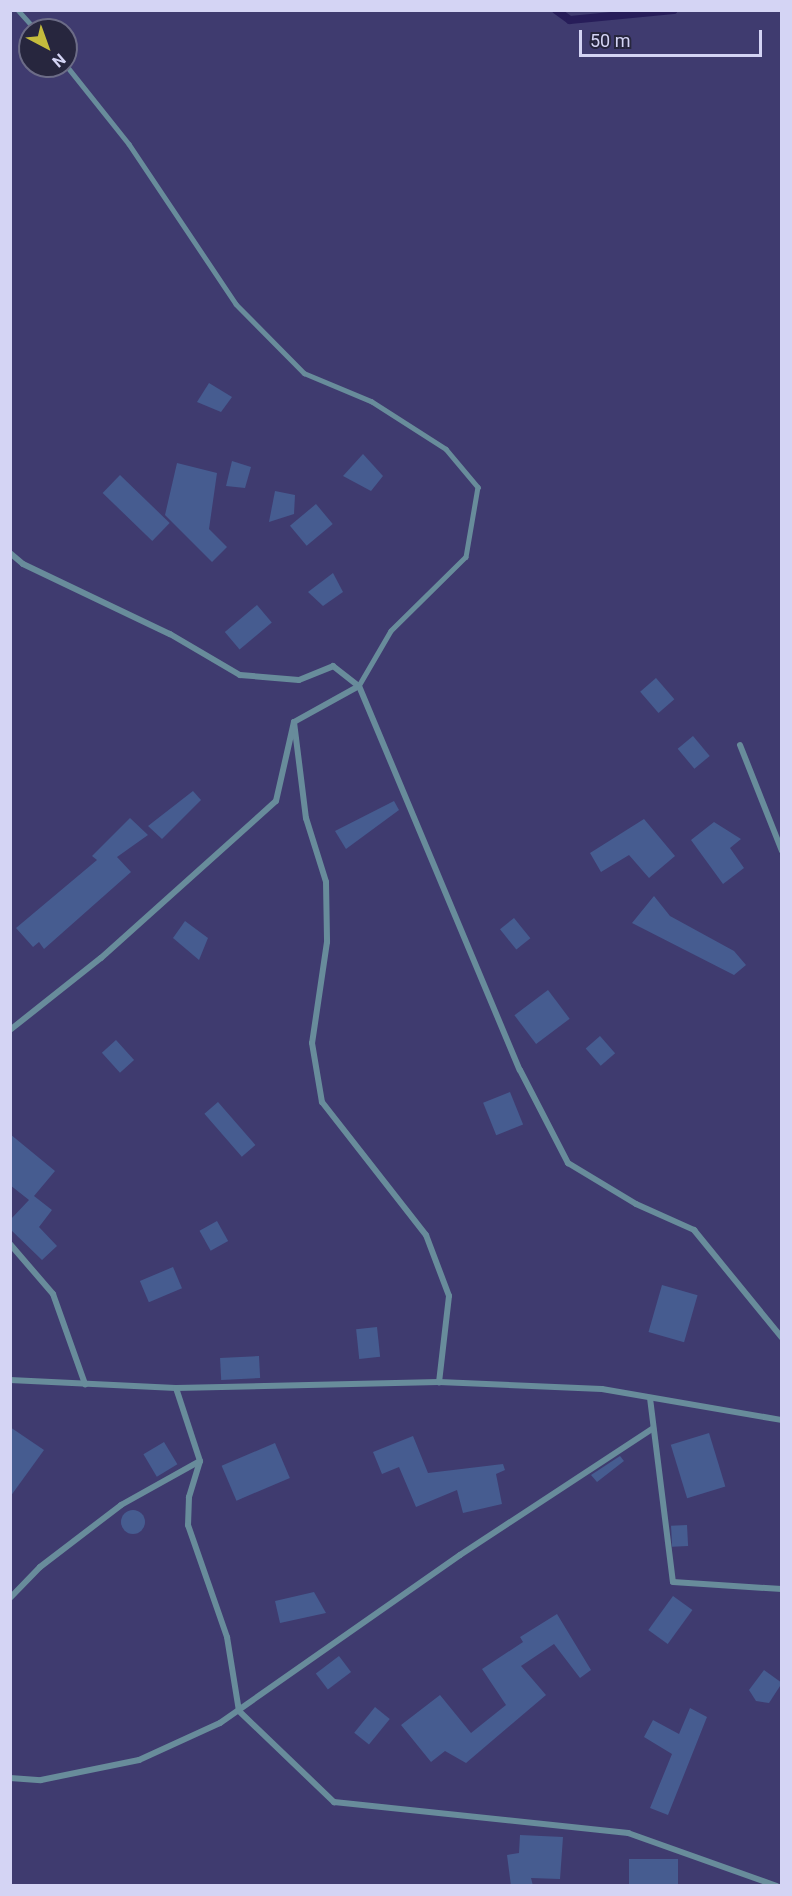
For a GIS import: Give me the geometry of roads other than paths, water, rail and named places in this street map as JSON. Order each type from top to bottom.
[{"type":"street","points":[[10,553],[23,564],[170,634],[240,675],[299,680],[333,666],[359,686],[520,1070],[568,1163],[636,1204],[694,1230],[782,1338]]},
{"type":"street","points":[[10,1030],[101,958],[276,801],[294,722],[359,686]]},
{"type":"street","points":[[294,722],[306,818],[326,882],[327,942],[312,1043],[322,1102],[426,1235],[450,1296],[439,1382]]},
{"type":"street","points":[[740,745],[782,851]]},
{"type":"street","points":[[10,1244],[53,1294],[85,1384]]},
{"type":"street","points":[[10,1380],[176,1388],[439,1382],[602,1389],[782,1420]]},
{"type":"street","points":[[176,1388],[200,1461],[189,1497],[188,1525],[227,1637],[239,1711],[334,1802],[628,1833],[777,1886]]},
{"type":"street","points":[[650,1398],[673,1582],[782,1589]]},
{"type":"street","points":[[10,1778],[41,1780],[139,1761],[220,1724],[460,1555],[653,1428]]},
{"type":"street","points":[[10,1598],[40,1568],[120,1505],[200,1461]]},
{"type":"lane","points":[[76,78],[129,144],[236,304],[304,373],[371,401],[446,449],[478,486],[466,557],[391,631],[359,686]]},
{"type":"waterway","points":[[556,10],[570,20],[674,10]]}]
